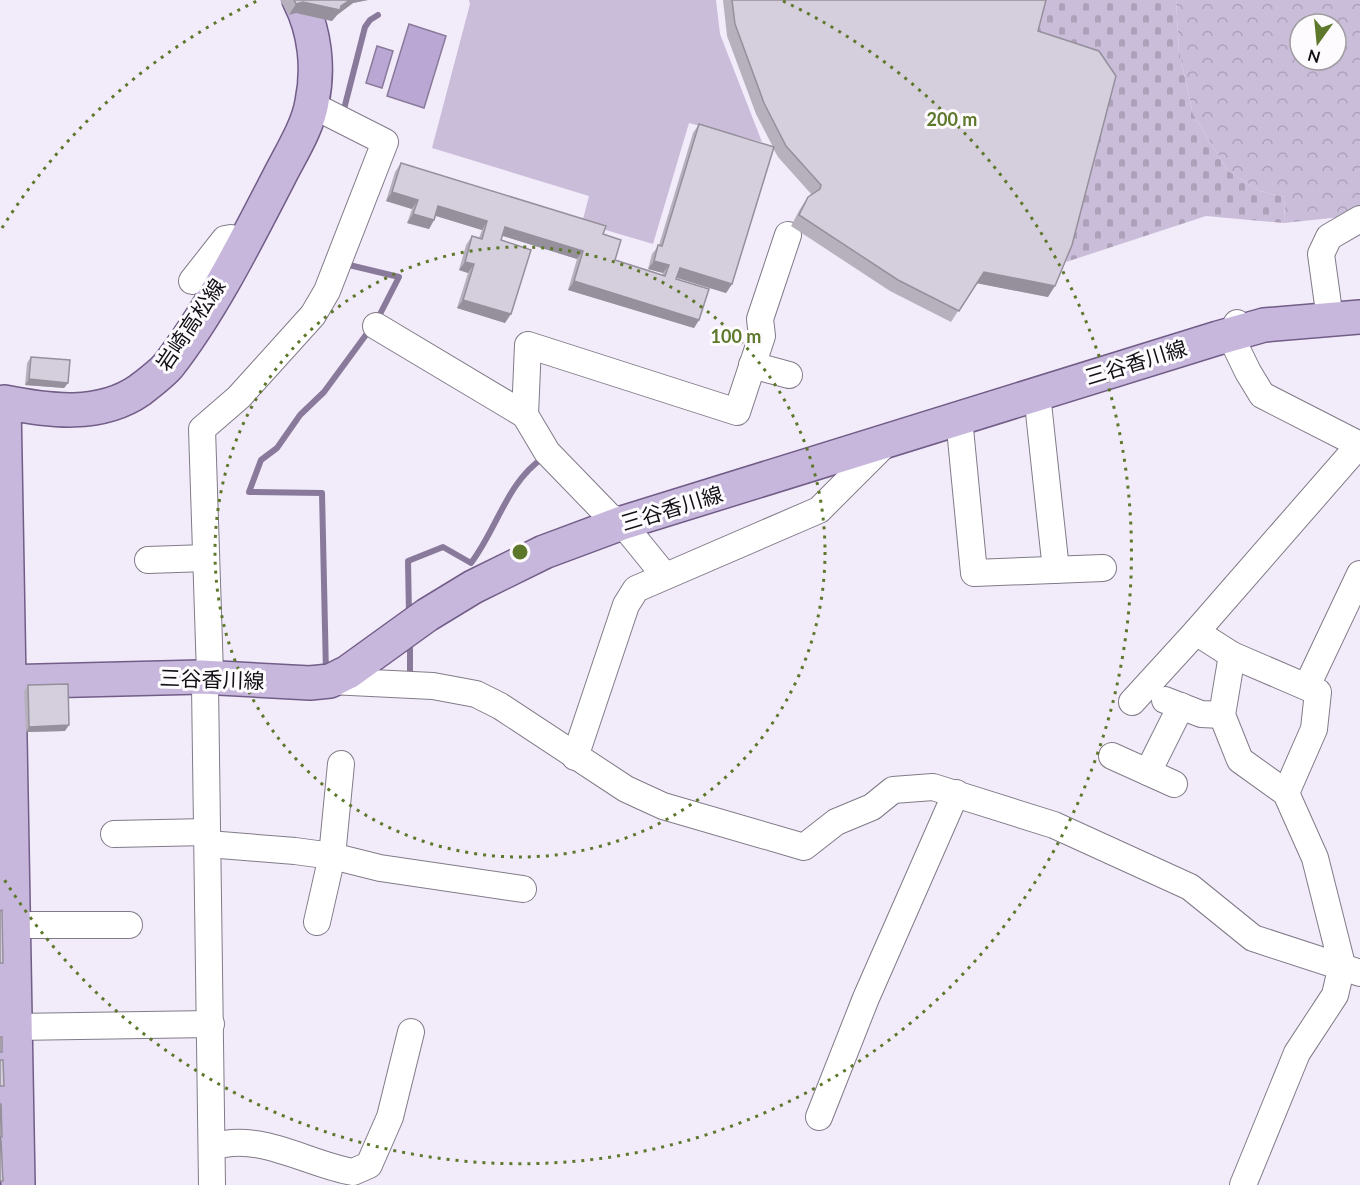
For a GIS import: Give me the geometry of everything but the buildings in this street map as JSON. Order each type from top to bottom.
[{"type":"main road","name":"岩崎高松線","points":[[18,1185],[4,682],[2,401],[34,408],[73,411],[107,405],[139,391],[167,368],[244,243],[292,152],[312,105],[314,43],[299,0]]},
{"type":"main road","name":"三谷香川線","points":[[4,682],[207,679],[310,683],[330,681],[348,672],[427,615],[473,587],[544,552],[622,523],[1037,394],[1233,329],[1345,318]]},
{"type":"street","points":[[212,1185],[205,685],[210,674],[201,429],[239,397],[313,315],[327,291],[385,142],[312,105]]},
{"type":"street","points":[[1345,318],[1321,254],[1329,237],[1360,219]]},
{"type":"street","points":[[525,415],[528,345],[737,412],[762,336],[760,319],[788,235]]},
{"type":"street","points":[[192,281],[225,239],[231,238],[244,243]]},
{"type":"street","points":[[376,326],[525,415],[547,452],[609,516],[622,523],[665,576]]},
{"type":"street","points":[[1132,702],[1197,632],[1360,444],[1263,395],[1248,372],[1233,329]]},
{"type":"street","points":[[752,365],[789,375]]},
{"type":"street","points":[[1037,394],[1056,570]]},
{"type":"street","points":[[959,418],[974,573],[1103,568]]},
{"type":"street","points":[[575,757],[626,605],[636,589],[819,510],[887,441]]},
{"type":"street","points":[[148,560],[206,558]]},
{"type":"street","points":[[1307,686],[1359,577]]},
{"type":"street","points":[[1197,632],[1232,655],[1318,692],[1314,729],[1286,793]]},
{"type":"street","points":[[1232,655],[1222,715],[1240,760],[1286,793],[1315,858],[1351,969],[1298,1053],[1243,1185]]},
{"type":"street","points":[[330,681],[433,686],[476,693],[500,706],[626,789],[663,806],[804,847],[836,822],[872,807],[893,790],[933,787],[956,793],[1054,825],[1190,887],[1253,938],[1351,969]]},
{"type":"street","points":[[1148,772],[1172,703],[1201,714],[1222,715]]},
{"type":"street","points":[[1112,756],[1174,784]]},
{"type":"street","points":[[317,922],[332,856],[340,764]]},
{"type":"street","points":[[819,1117],[866,998],[956,793]]},
{"type":"street","points":[[114,834],[208,838],[332,856],[380,868],[523,889]]},
{"type":"street","points":[[12,925],[129,925]]},
{"type":"street","points":[[14,1027],[211,1024]]},
{"type":"street","points":[[212,1147],[228,1141],[260,1144],[353,1172],[369,1165],[390,1117],[411,1032]]},
{"type":"green space","points":[[469,0],[716,0],[720,34],[762,142],[689,123],[653,244],[582,223],[589,196],[432,148],[470,4]]},
{"type":"green space","points":[[1043,0],[1176,0],[1179,51],[1193,114],[1228,171],[1260,191],[1285,197],[1284,223],[1206,216],[1066,262],[1110,87],[1033,41]]},
{"type":"green space","points":[[1176,0],[1360,0],[1360,215],[1284,223],[1285,197],[1260,191],[1228,171],[1193,114],[1179,51]]},
{"type":"shaded area","points":[[409,24],[446,36],[424,108],[387,96]]},
{"type":"shaded area","points":[[377,46],[393,51],[382,88],[366,83]]},
{"type":"waterway","points":[[343,113],[365,27],[378,15]]},
{"type":"waterway","points":[[345,264],[399,277],[377,320]]},
{"type":"waterway","points":[[326,673],[322,493],[249,492],[261,460],[277,448],[300,415],[324,392],[371,328]]},
{"type":"waterway","points":[[409,615],[408,561],[443,547],[471,563],[511,493],[520,480],[543,458]]},
{"type":"waterway","points":[[410,641],[410,678]]}]
